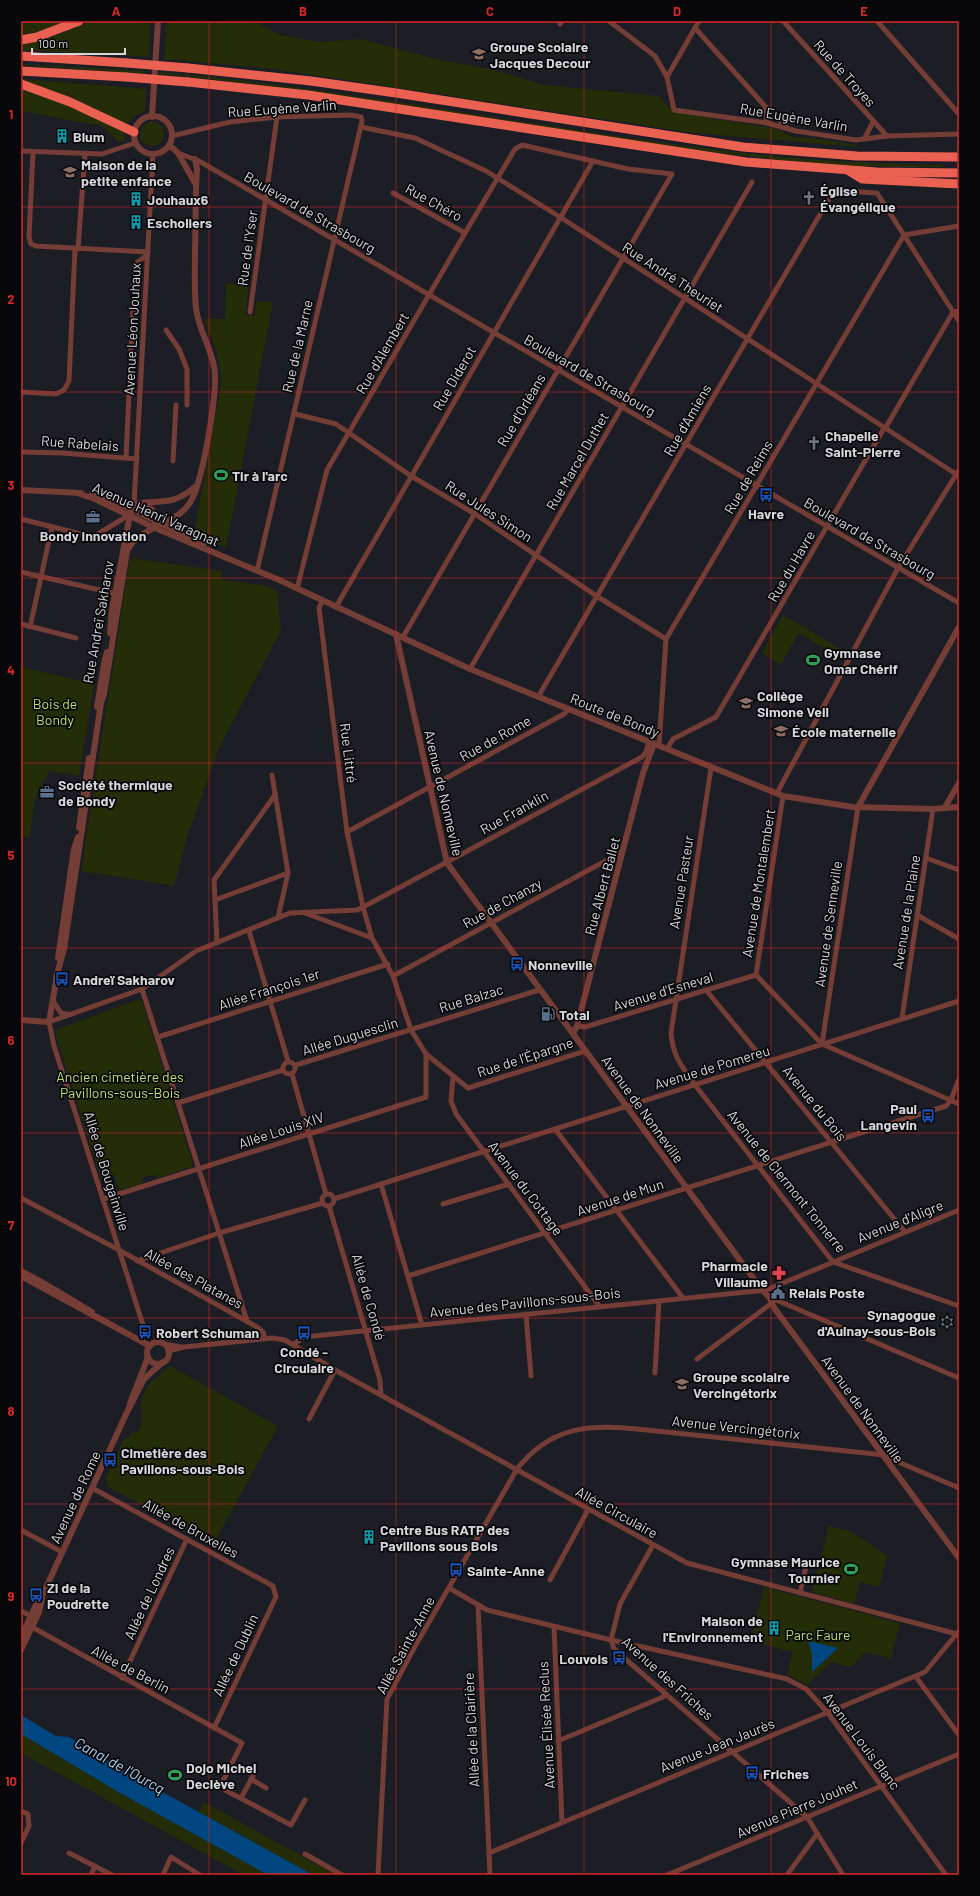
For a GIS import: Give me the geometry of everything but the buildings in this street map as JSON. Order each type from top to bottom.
[{"type":"highway","points":[[21,40],[49,33],[79,21]]},
{"type":"highway","points":[[21,56],[188,68],[373,90],[743,147],[857,156],[959,157]]},
{"type":"highway","points":[[21,71],[188,82],[315,96],[730,160],[848,170],[959,173]]},
{"type":"highway","points":[[21,84],[70,102],[134,132]]},
{"type":"highway","points":[[848,170],[862,178],[959,184]]},
{"type":"street","points":[[152,116],[158,21]]},
{"type":"street","points":[[609,21],[655,56],[667,77]]},
{"type":"street","points":[[667,77],[699,21]]},
{"type":"street","name":"Rue de Troyes","points":[[784,21],[887,136]]},
{"type":"street","points":[[877,21],[959,114]]},
{"type":"street","points":[[695,28],[765,107],[788,129]]},
{"type":"street","name":"Rue Eugène Varlin","points":[[667,77],[674,110],[767,123],[788,129],[856,140],[887,136],[959,134]]},
{"type":"street","points":[[765,107],[767,123]]},
{"type":"street","name":"Rue Eugène Varlin","points":[[172,136],[230,122],[277,117],[351,115],[360,117],[361,127]]},
{"type":"street","points":[[152,116],[164,120],[171,130],[172,136],[169,145],[161,152],[153,154],[141,150],[135,142],[134,132],[141,121],[152,116]]},
{"type":"street","name":"Rue de l'Yser","points":[[250,312],[277,117]]},
{"type":"street","name":"Rue de Troyes","points":[[864,139],[874,122]]},
{"type":"street","name":"Rue André Theuriet","points":[[361,127],[415,138],[473,164],[560,217],[622,259],[816,384],[958,473]]},
{"type":"street","name":"Rue de la Marne","points":[[257,571],[295,414],[333,240],[361,127]]},
{"type":"street","points":[[21,151],[102,154],[135,142]]},
{"type":"street","points":[[169,145],[178,153],[196,184]]},
{"type":"street","name":"Rue d'Alembert","points":[[297,589],[325,476],[464,233],[515,149],[522,145],[593,161]]},
{"type":"street","points":[[33,152],[29,237],[31,244],[36,246],[148,254]]},
{"type":"street","name":"Boulevard de Strasbourg","points":[[178,153],[195,159],[209,167],[959,603]]},
{"type":"street","points":[[21,392],[56,394],[64,390],[69,381],[76,249],[84,154]]},
{"type":"street","name":"Avenue Léon Jouhaux","points":[[131,510],[137,459],[153,154]]},
{"type":"street","name":"Rue Andreï Sakharov","points":[[118,594],[127,551],[130,545],[138,537],[157,524],[170,520],[184,509],[191,500],[196,486],[205,450],[216,381],[210,352],[199,322],[195,298],[197,169],[195,159]]},
{"type":"street","name":"Rue d'Orléans","points":[[403,637],[672,174],[628,170],[593,161]]},
{"type":"street","name":"Rue Diderot","points":[[336,607],[593,161]]},
{"type":"street","points":[[197,169],[209,167]]},
{"type":"street","name":"Rue Marcel Duthet","points":[[470,669],[752,182]]},
{"type":"street","name":"Rue d'Amiens","points":[[538,697],[598,597],[832,194],[844,191],[877,193],[904,235]]},
{"type":"street","name":"Rue Chéro","points":[[393,193],[464,233]]},
{"type":"street","points":[[959,226],[904,235],[956,312],[959,321]]},
{"type":"street","name":"Rue de Reims","points":[[651,743],[666,639],[904,235]]},
{"type":"street","points":[[126,458],[136,264],[148,254]]},
{"type":"street","name":"Rue du Havre","points":[[667,749],[673,739],[716,717],[885,428],[956,312]]},
{"type":"street","points":[[166,330],[179,349],[187,369],[187,405]]},
{"type":"street","points":[[173,461],[176,405]]},
{"type":"street","name":"Rue Jules Simon","points":[[295,414],[336,424],[412,476],[475,514],[598,597],[666,639]]},
{"type":"street","name":"Rue Rabelais","points":[[21,452],[137,459]]},
{"type":"street","name":"Avenue de Montalembert","points":[[756,975],[780,794],[898,568],[958,473]]},
{"type":"street","points":[[21,519],[93,537],[143,502],[174,501],[184,496],[196,486]]},
{"type":"street","name":"Avenue Henri Varagnat","points":[[21,490],[77,493],[131,510],[226,557],[277,579]]},
{"type":"street","points":[[143,502],[150,506],[155,514],[157,524]]},
{"type":"street","name":"Rue Andreï Sakharov","points":[[49,1022],[56,978],[64,950],[131,510]]},
{"type":"street","points":[[30,627],[52,527]]},
{"type":"street","points":[[21,572],[118,594]]},
{"type":"street","name":"Route de Bondy","points":[[277,579],[470,669],[675,752],[710,768],[780,794],[858,807],[933,809],[959,807]]},
{"type":"street","name":"Rue Littré","points":[[322,601],[319,608],[347,832],[363,907],[372,938],[376,948],[388,964],[411,1030],[426,1054]]},
{"type":"street","points":[[21,624],[76,638]]},
{"type":"street","points":[[858,807],[959,627]]},
{"type":"street","name":"Avenue de Nonneville","points":[[396,634],[447,863],[539,990],[573,1033],[762,1290],[769,1297],[882,1455],[959,1558]]},
{"type":"street","name":"Rue de Rome","points":[[347,832],[564,714],[569,709]]},
{"type":"street","name":"Rue Albert Ballet","points":[[573,1033],[577,1026],[651,743]]},
{"type":"street","name":"Rue Franklin","points":[[49,1022],[142,989],[196,951],[249,931],[290,913],[357,910],[642,757],[651,743]]},
{"type":"street","name":"Avenue Pasteur","points":[[676,999],[710,768]]},
{"type":"street","points":[[272,775],[288,873],[278,918]]},
{"type":"street","points":[[945,807],[959,783]]},
{"type":"street","points":[[217,943],[214,880],[275,795]]},
{"type":"street","name":"Avenue de Senneville","points":[[822,1044],[858,807]]},
{"type":"street","name":"Avenue de la Plaine","points":[[902,1018],[933,809]]},
{"type":"street","name":"Rue de Chanzy","points":[[393,976],[622,852]]},
{"type":"street","points":[[926,858],[959,870]]},
{"type":"street","points":[[215,900],[288,873]]},
{"type":"street","points":[[304,912],[372,938]]},
{"type":"street","points":[[917,915],[959,939]]},
{"type":"street","points":[[249,931],[288,1062]]},
{"type":"street","name":"Allée François 1er","points":[[158,1037],[388,964]]},
{"type":"street","points":[[756,975],[822,1044],[959,1104]]},
{"type":"street","name":"Avenue d'Esneval","points":[[577,1026],[585,1027],[756,975]]},
{"type":"street","points":[[142,989],[247,1322]]},
{"type":"street","name":"Rue Balzac","points":[[411,1030],[539,990]]},
{"type":"street","name":"Avenue du Bois","points":[[706,990],[905,1232]]},
{"type":"street","name":"Avenue de Clermont Tonnerre","points":[[676,999],[671,1033],[672,1049],[681,1066],[694,1085],[760,1166],[833,1262],[959,1306]]},
{"type":"street","points":[[53,1001],[61,1013],[70,1014]]},
{"type":"street","name":"Avenue de Pomereu","points":[[334,1199],[959,1001]]},
{"type":"street","points":[[21,1020],[49,1022]]},
{"type":"street","name":"Allée de Bougainville","points":[[49,1022],[54,1046],[144,1328]]},
{"type":"street","name":"Allée Duguesclin","points":[[296,1065],[411,1030]]},
{"type":"street","name":"Rue de l'Épargne","points":[[453,1077],[468,1088],[585,1051]]},
{"type":"street","points":[[426,1054],[453,1077]]},
{"type":"street","name":"Allée Louis XIV","points":[[103,1199],[308,1133],[426,1097],[426,1054]]},
{"type":"street","points":[[283,1070],[284,1064],[288,1062],[293,1062],[296,1065],[295,1071],[292,1074],[326,1194],[323,1197],[323,1202]]},
{"type":"street","points":[[178,1103],[283,1070]]},
{"type":"street","points":[[283,1070],[288,1074],[292,1074]]},
{"type":"street","name":"Avenue du Cottage","points":[[453,1077],[451,1102],[453,1109],[600,1307]]},
{"type":"street","points":[[951,1100],[959,1079]]},
{"type":"street","name":"Avenue de Mun","points":[[408,1276],[946,1106],[951,1100]]},
{"type":"street","points":[[555,1129],[683,1298]]},
{"type":"street","points":[[381,1184],[422,1324]]},
{"type":"street","points":[[443,1204],[509,1184]]},
{"type":"street","points":[[323,1202],[329,1206],[332,1204],[334,1199],[331,1194],[326,1194]]},
{"type":"street","name":"Allée des Platanes","points":[[21,1198],[119,1250],[247,1322],[263,1332],[264,1339]]},
{"type":"street","points":[[137,1260],[219,1233],[323,1202]]},
{"type":"street","name":"Allée de Condé","points":[[329,1206],[362,1312],[365,1330],[380,1380],[381,1395]]},
{"type":"street","name":"Avenue d'Aligre","points":[[762,1290],[959,1210]]},
{"type":"street","points":[[21,1271],[82,1305],[98,1316]]},
{"type":"street","points":[[21,1276],[119,1328]]},
{"type":"street","name":"Avenue des Pavillons-sous-Bois","points":[[294,1344],[304,1337],[762,1290]]},
{"type":"street","points":[[769,1297],[959,1378]]},
{"type":"street","points":[[655,1373],[658,1301]]},
{"type":"street","points":[[697,1359],[772,1303]]},
{"type":"street","points":[[83,1310],[85,1309],[150,1346]]},
{"type":"street","points":[[526,1314],[532,1376]]},
{"type":"street","name":"Allée Circulaire","points":[[184,1348],[264,1339],[285,1340],[294,1344],[335,1370],[687,1563],[958,1632]]},
{"type":"street","points":[[164,1344],[168,1351],[167,1358],[163,1362],[156,1363],[148,1357],[147,1351],[150,1346],[158,1342],[184,1348]]},
{"type":"street","points":[[168,1351],[184,1348]]},
{"type":"street","name":"Avenue de Rome","points":[[128,1410],[132,1392],[148,1357]]},
{"type":"street","name":"Avenue de Rome","points":[[21,1637],[30,1616],[43,1594],[128,1410],[144,1379],[163,1362]]},
{"type":"street","points":[[309,1419],[335,1370]]},
{"type":"street","name":"Avenue Vercingétorix","points":[[517,1469],[534,1452],[563,1434],[584,1428],[606,1426],[882,1455],[959,1488]]},
{"type":"street","name":"Allée Sainte-Anne","points":[[378,1875],[387,1699],[517,1469]]},
{"type":"street","name":"Allée de Bruxelles","points":[[92,1488],[273,1586],[276,1591]]},
{"type":"street","points":[[550,1580],[588,1510]]},
{"type":"street","points":[[21,1530],[62,1552]]},
{"type":"street","name":"Allée de Londres","points":[[122,1678],[187,1540]]},
{"type":"street","points":[[611,1640],[620,1604],[653,1545]]},
{"type":"street","points":[[800,1593],[807,1562]]},
{"type":"street","name":"Avenue des Friches","points":[[449,1588],[487,1610],[611,1640],[614,1649],[807,1817],[843,1875]]},
{"type":"street","name":"Allée de Dublin","points":[[214,1728],[276,1596],[276,1591]]},
{"type":"street","name":"Avenue de Rome","points":[[21,1650],[39,1612],[43,1594]]},
{"type":"street","points":[[31,1628],[29,1625],[36,1610],[36,1605]]},
{"type":"street","name":"Allée de la Clairière","points":[[478,1605],[489,1853]]},
{"type":"street","points":[[21,1611],[30,1616]]},
{"type":"street","name":"Avenue Élisée Reclus","points":[[554,1627],[562,1822]]},
{"type":"street","name":"Allée de Berlin","points":[[31,1628],[242,1743],[221,1784],[225,1790],[241,1798]]},
{"type":"street","name":"Avenue Jean Jaurès","points":[[489,1853],[916,1677],[925,1672],[958,1632]]},
{"type":"street","name":"Avenue Louis Blanc","points":[[611,1640],[787,1679],[806,1690],[828,1713],[946,1875]]},
{"type":"street","points":[[916,1677],[959,1736]]},
{"type":"street","points":[[558,1740],[663,1697],[666,1694]]},
{"type":"street","name":"Avenue Pierre Jouhet","points":[[667,1875],[959,1754]]},
{"type":"street","points":[[266,1788],[252,1778],[241,1798],[291,1825],[304,1800]]},
{"type":"street","points":[[21,1811],[28,1814],[29,1826],[21,1843]]},
{"type":"street","points":[[787,1875],[817,1834]]},
{"type":"street","points":[[69,1853],[112,1875]]},
{"type":"street","points":[[489,1853],[490,1875]]},
{"type":"street","points":[[305,1854],[342,1875]]},
{"type":"street","points":[[163,1875],[171,1857],[200,1875]]},
{"type":"street","points":[[91,1875],[95,1866]]},
{"type":"green space","points":[[31,21],[68,21],[36,32],[21,35],[21,25]]},
{"type":"green space","points":[[91,21],[150,21],[149,57],[21,50],[21,44],[52,37]]},
{"type":"green space","points":[[167,21],[255,21],[280,35],[320,42],[360,39],[440,60],[491,69],[544,85],[659,96],[673,112],[778,129],[792,137],[813,138],[853,144],[857,147],[694,133],[263,68],[164,59]]},
{"type":"green space","points":[[21,65],[147,71],[147,74]]},
{"type":"green space","points":[[159,72],[308,89],[679,145],[753,154],[848,162],[943,165],[942,167],[893,167],[843,165],[729,154],[566,131],[322,93],[241,82],[159,74]]},
{"type":"green space","points":[[21,79],[146,89],[145,111],[134,116],[127,124],[89,106]]},
{"type":"green space","points":[[21,90],[61,103],[124,132],[125,141],[119,142],[102,126],[21,111]]},
{"type":"green space","points":[[152,122],[160,126],[164,134],[160,142],[152,146],[144,142],[140,134],[144,126]]},
{"type":"green space","points":[[226,283],[249,287],[245,315],[254,316],[257,301],[273,302],[226,548],[199,535],[195,528],[222,380],[216,350],[204,319],[225,319]]},
{"type":"green space","points":[[130,558],[222,571],[221,580],[263,585],[277,590],[281,630],[219,748],[186,840],[174,886],[81,871]]},
{"type":"green space","points":[[783,615],[846,652],[842,658],[798,633],[781,665],[762,653]]},
{"type":"green space","name":"Bois de Bondy","points":[[21,667],[94,684],[79,776],[50,771],[35,797],[30,837],[21,837]]},
{"type":"green space","name":"Ancien cimetière des Pavillons-sous-Bois","points":[[137,1000],[142,1001],[193,1165],[192,1167],[158,1178],[156,1175],[146,1176],[142,1180],[142,1184],[119,1190],[114,1174],[101,1178],[55,1033],[58,1029]]},
{"type":"green space","points":[[170,1366],[278,1426],[214,1543],[108,1487],[106,1478],[124,1439],[129,1438],[131,1433],[138,1432],[142,1422],[141,1416],[143,1411],[139,1406],[148,1385]]},
{"type":"green space","name":"Gymnase Maurice Tournier","points":[[829,1526],[850,1531],[887,1556],[879,1587],[860,1582],[854,1604],[812,1592]]},
{"type":"green space","name":"Parc Faure","points":[[764,1587],[900,1623],[891,1658],[865,1652],[851,1667],[831,1662],[807,1685],[787,1674],[793,1652],[751,1641]]},
{"type":"green space","points":[[21,1734],[120,1793],[268,1875],[244,1875],[21,1753]]},
{"type":"green space","points":[[204,1802],[336,1875],[313,1875],[199,1812]]},
{"type":"water","points":[[808,1641],[838,1648],[812,1672],[812,1654]]},
{"type":"water","points":[[21,1715],[56,1736],[69,1737],[126,1772],[313,1875],[268,1875],[120,1793],[21,1734]]},
{"type":"place","name":"Groupe Scolaire Jacques Decour","points":[[479,54]]},
{"type":"place","name":"Blum","points":[[62,136]]},
{"type":"place","name":"Maison de la petite enfance","points":[[70,172]]},
{"type":"place","name":"Église Évangélique","points":[[809,198]]},
{"type":"place","name":"Jouhaux6","points":[[136,199]]},
{"type":"place","name":"Escholiers","points":[[136,222]]},
{"type":"place","name":"Chapelle Saint-Pierre","points":[[814,443]]},
{"type":"place","name":"Tir à l'arc","points":[[221,475]]},
{"type":"place","name":"Havre","points":[[766,495]]},
{"type":"place","name":"Bondy innovation","points":[[93,517]]},
{"type":"place","name":"Gymnase Omar Chérif","points":[[813,660]]},
{"type":"place","name":"Collège Simone Veil","points":[[746,703]]},
{"type":"place","name":"École maternelle","points":[[781,731]]},
{"type":"place","name":"Société thermique de Bondy","points":[[47,792]]},
{"type":"place","name":"Nonneville","points":[[517,964]]},
{"type":"place","name":"Andreï Sakharov","points":[[62,979]]},
{"type":"place","name":"Total","points":[[548,1014]]},
{"type":"place","name":"Paul Langevin","points":[[928,1116]]},
{"type":"place","name":"Pharmacie Villaume","points":[[779,1273]]},
{"type":"place","name":"Relais Poste","points":[[778,1292]]},
{"type":"place","name":"Synagogue d'Aulnay-sous-Bois","points":[[947,1322]]},
{"type":"place","name":"Robert Schuman","points":[[145,1332]]},
{"type":"place","name":"Condé - Circulaire","points":[[304,1333]]},
{"type":"place","name":"Groupe scolaire Vercingétorix","points":[[682,1384]]},
{"type":"place","name":"Cimetière des Pavillons-sous-Bois","points":[[110,1460]]},
{"type":"place","name":"Centre Bus RATP des Pavillons sous Bois","points":[[369,1537]]},
{"type":"place","name":"Gymnase Maurice Tournier","points":[[851,1569]]},
{"type":"place","name":"Sainte-Anne","points":[[456,1570]]},
{"type":"place","name":"ZI de la Poudrette","points":[[36,1595]]},
{"type":"place","name":"Maison de l'Environnement","points":[[774,1628]]},
{"type":"place","name":"Louvois","points":[[619,1658]]},
{"type":"place","name":"Friches","points":[[752,1773]]},
{"type":"place","name":"Dojo Michel Declève","points":[[175,1775]]},
{"type":"water label","name":"Canal de l'Ourcq","points":[[120,1765]]}]
